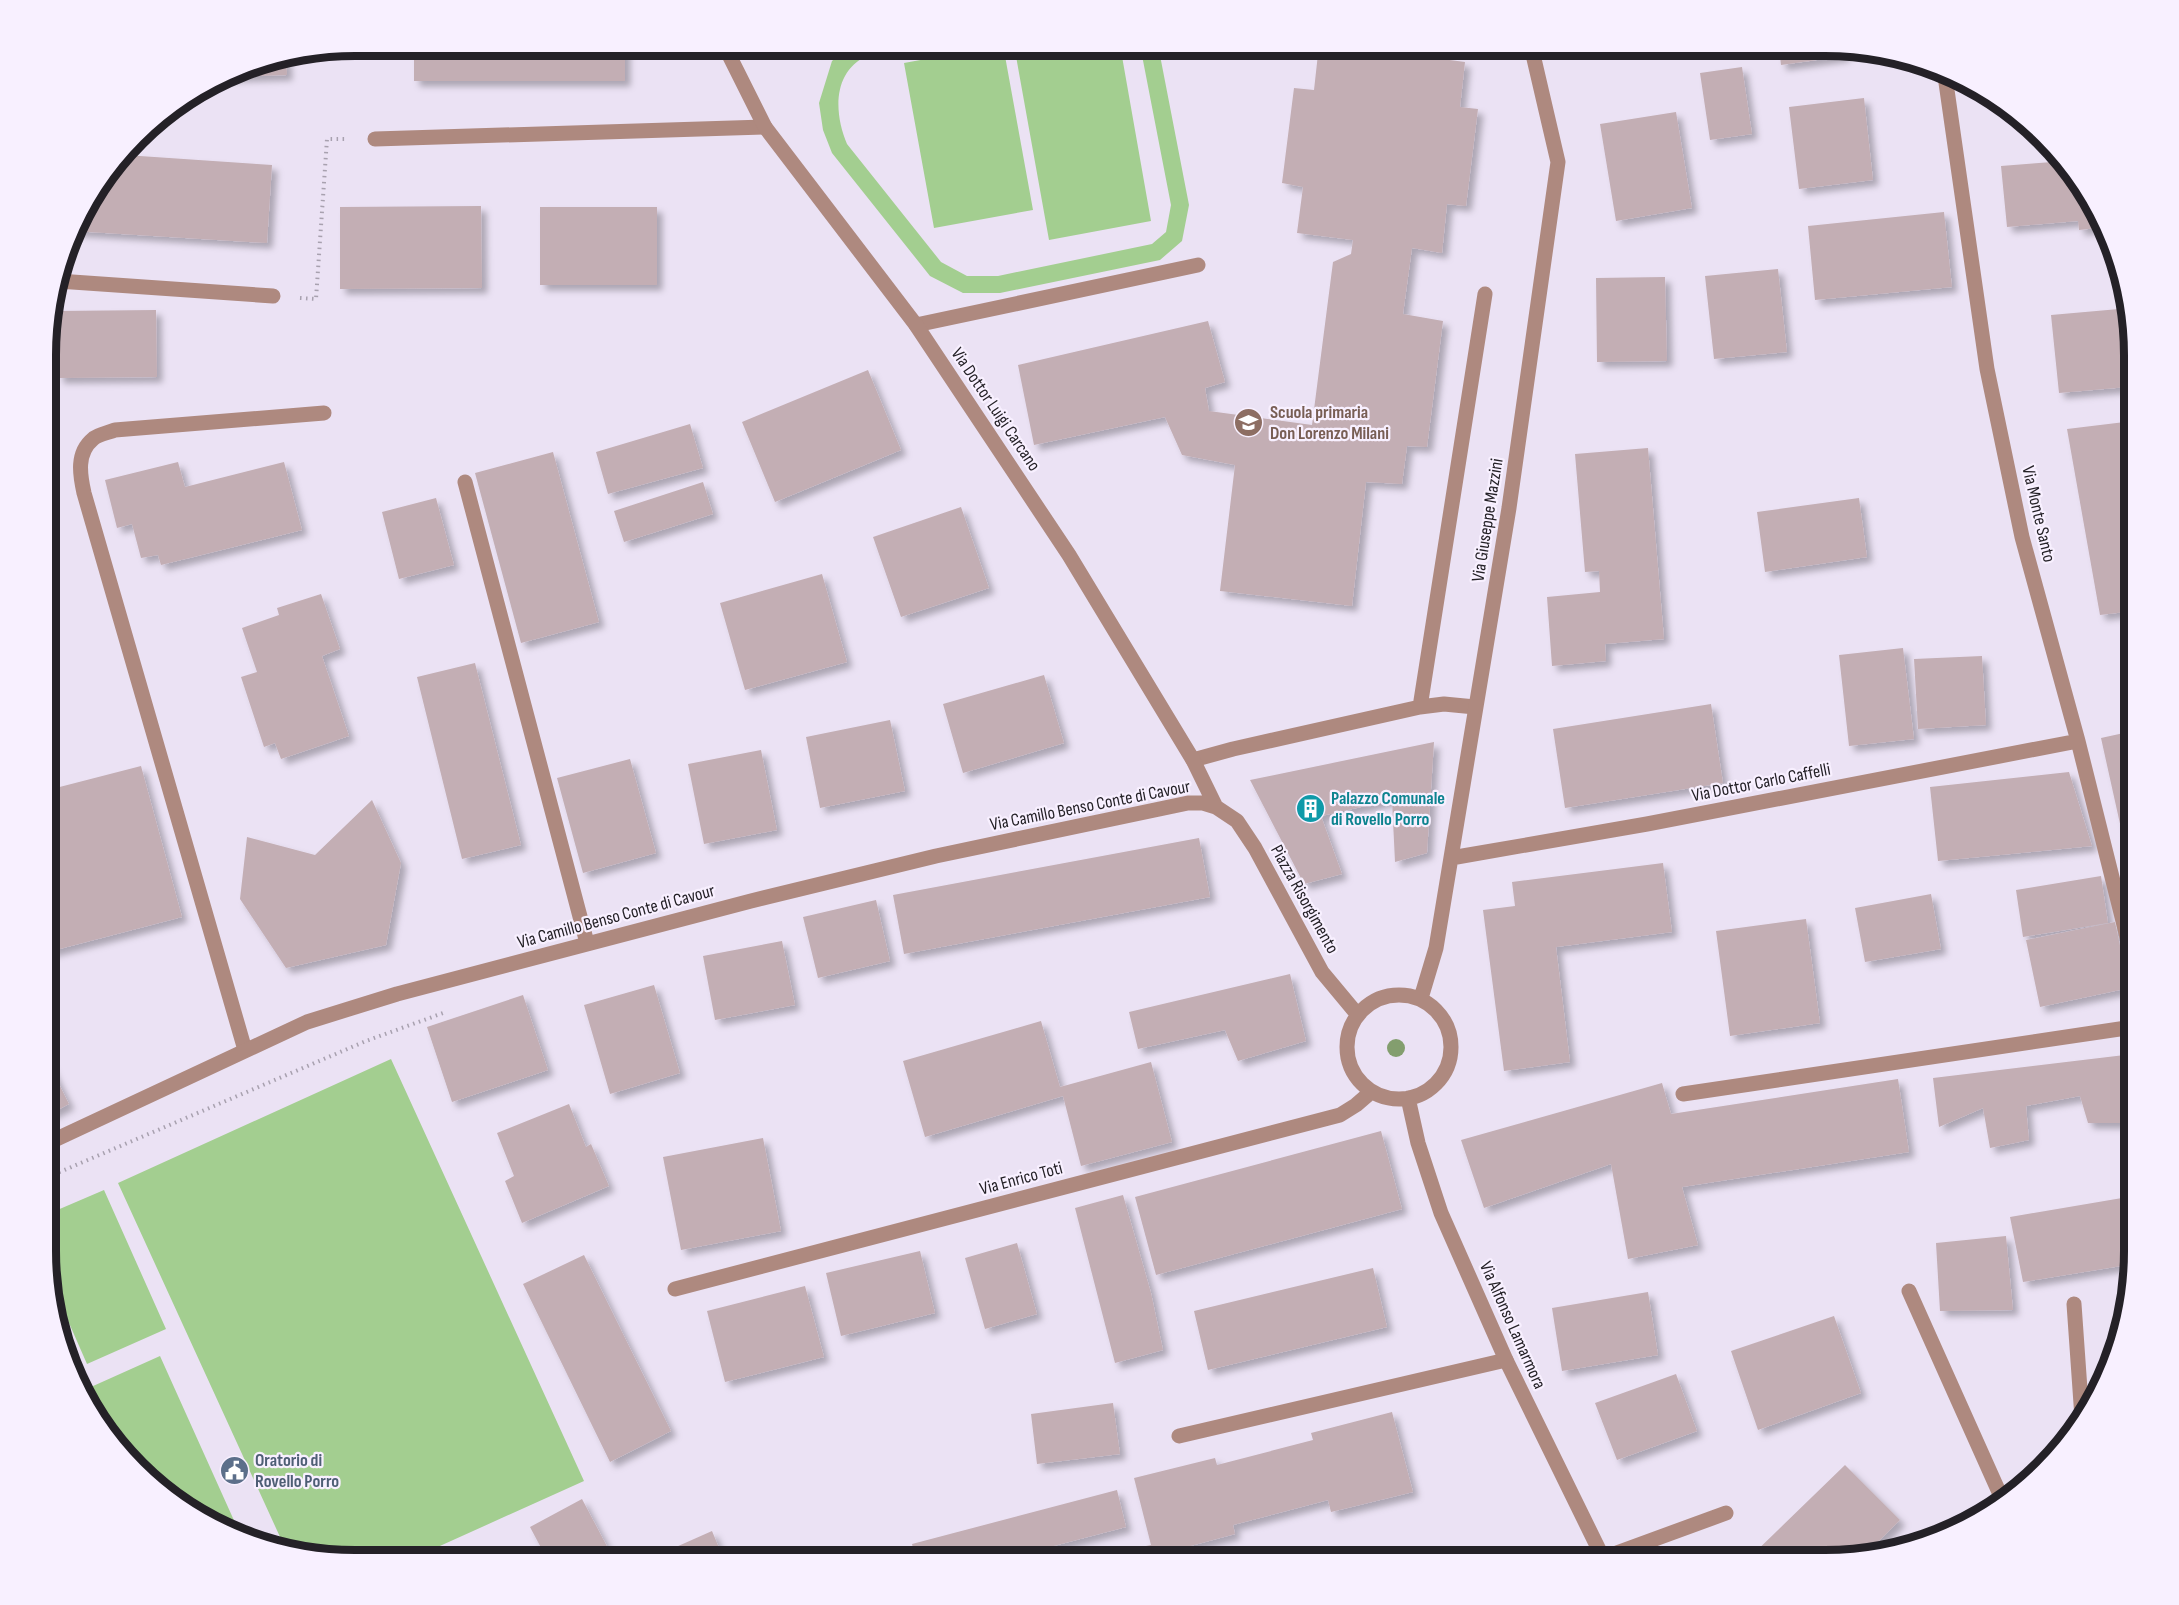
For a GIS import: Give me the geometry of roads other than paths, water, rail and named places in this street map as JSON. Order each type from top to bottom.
[{"type":"street","name":"Via Dottor Luigi Carcano","points":[[730,56],[765,127],[916,325],[1069,555],[1193,760],[1216,807]]},
{"type":"street","name":"Via Giuseppe Mazzini","points":[[1420,998],[1436,948],[1509,508],[1558,162],[1534,56]]},
{"type":"street","name":"Via Monte Santo","points":[[1946,81],[1987,369],[2022,537],[2078,741],[2124,925]]},
{"type":"street","points":[[375,139],[765,127]]},
{"type":"street","points":[[916,325],[1198,266]]},
{"type":"street","points":[[65,281],[273,296]]},
{"type":"street","points":[[1420,707],[1485,294]]},
{"type":"street","points":[[245,1050],[79,469],[85,448],[94,438],[115,430],[324,412]]},
{"type":"street","points":[[465,482],[587,943]]},
{"type":"street","points":[[1193,760],[1420,707],[1444,704],[1475,707]]},
{"type":"street","name":"Via Dottor Carlo Caffelli","points":[[1451,858],[1647,824],[2078,741]]},
{"type":"street","name":"Via Camillo Benso Conte di Cavour","points":[[56,1139],[307,1022],[397,994],[751,901],[936,856],[1188,803],[1203,803],[1216,807]]},
{"type":"street","name":"Piazza Risorgimento","points":[[1216,807],[1237,821],[1255,848],[1322,972],[1357,1014]]},
{"type":"street","points":[[1404,994],[1420,998],[1434,1008],[1445,1021],[1451,1037],[1451,1053],[1447,1069],[1437,1083],[1424,1093],[1408,1098],[1395,1100],[1371,1092],[1358,1080],[1349,1065],[1346,1048],[1348,1030],[1357,1014],[1370,1002],[1386,995],[1404,994]]},
{"type":"street","points":[[1683,1094],[2124,1028]]},
{"type":"street","name":"Via Enrico Toti","points":[[675,1289],[1340,1115],[1371,1092]]},
{"type":"street","name":"Via Alfonso Lamarmora","points":[[1408,1098],[1418,1143],[1441,1213],[1506,1360],[1599,1550]]},
{"type":"street","points":[[1909,1291],[1999,1493]]},
{"type":"street","points":[[2074,1304],[2081,1403]]},
{"type":"street","points":[[1179,1436],[1506,1360]]},
{"type":"street","points":[[1627,1550],[1726,1513]]},
{"type":"place","name":"Scuola primaria Don Lorenzo Milani","points":[[1249,422]]},
{"type":"place","name":"Palazzo Comunale di Rovello Porro","points":[[1310,808]]},
{"type":"place","name":"Oratorio di Rovello Porro","points":[[234,1470]]}]
